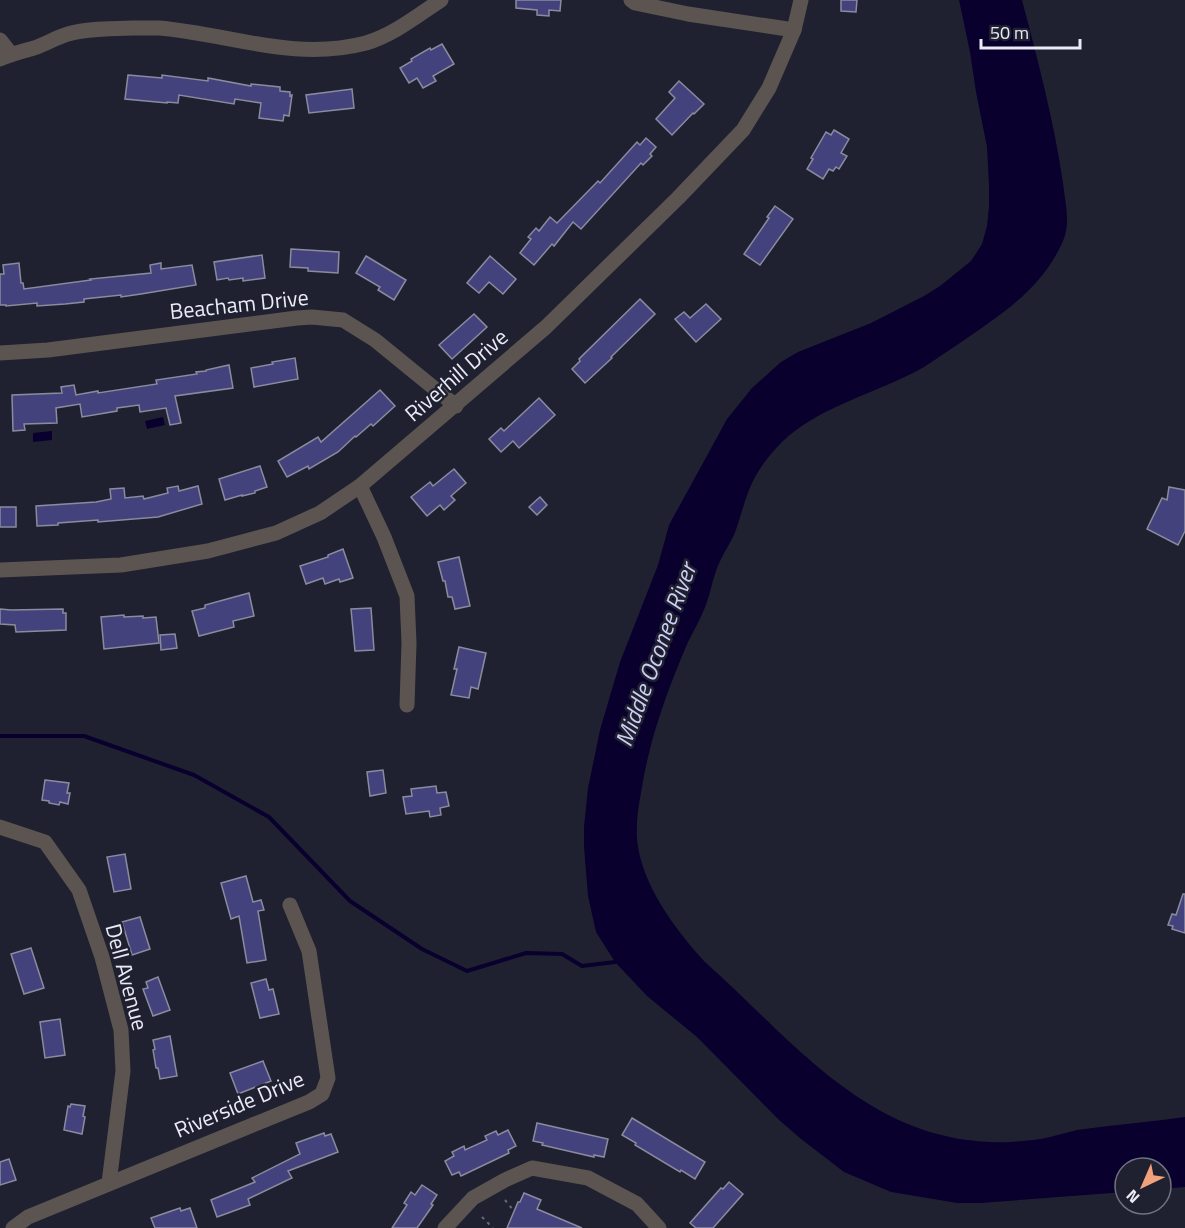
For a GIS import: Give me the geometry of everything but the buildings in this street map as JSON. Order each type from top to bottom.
[{"type":"street","points":[[0,40],[5,57],[69,34],[100,29],[158,28],[266,47],[310,50],[345,48],[369,42],[397,29],[441,0]]},
{"type":"street","points":[[631,0],[635,3],[688,14],[794,30]]},
{"type":"street","name":"Riverhill Drive","points":[[0,570],[121,566],[208,551],[276,533],[320,513],[360,486],[546,327],[678,198],[743,130],[769,88],[794,30],[801,0]]},
{"type":"street","name":"Beacham Drive","points":[[0,353],[48,350],[297,318],[343,320],[375,340],[456,406]]},
{"type":"street","points":[[360,486],[384,537],[407,596],[409,643],[407,705]]},
{"type":"street","name":"Dell Avenue","points":[[0,827],[45,842],[79,890],[102,957],[121,1030],[123,1071],[109,1183]]},
{"type":"street","name":"Riverside Drive","points":[[0,1225],[28,1217],[309,1102],[322,1094],[328,1078],[309,951],[290,905]]},
{"type":"street","points":[[445,1228],[473,1198],[532,1168],[588,1178],[637,1204],[659,1228]]},
{"type":"street","name":"Riverside Drive","points":[[12,1228],[28,1217]]},
{"type":"path","points":[[505,1200],[514,1211]]},
{"type":"path","points":[[482,1216],[493,1228]]},
{"type":"water","name":"Middle Oconee River","points":[[959,0],[1022,0],[1045,91],[1059,160],[1067,212],[1067,227],[1063,241],[1044,273],[1006,311],[917,371],[811,420],[782,442],[763,464],[749,490],[734,535],[718,566],[706,605],[680,660],[660,716],[644,773],[639,804],[637,839],[640,856],[645,873],[661,905],[704,961],[805,1056],[840,1084],[877,1109],[917,1128],[961,1139],[1010,1142],[1045,1138],[1077,1130],[1185,1117],[1185,1187],[1173,1188],[1173,1156],[1113,1156],[1113,1193],[981,1203],[957,1203],[891,1192],[844,1172],[778,1119],[697,1037],[647,996],[615,962],[596,932],[588,896],[584,827],[588,788],[600,730],[620,662],[658,565],[669,525],[727,419],[752,388],[781,362],[798,352],[871,323],[924,296],[971,261],[982,244],[989,206],[987,147]]},
{"type":"water","points":[[163,417],[165,425],[147,429],[145,421]]},
{"type":"water","points":[[52,431],[52,440],[33,442],[33,433]]},
{"type":"waterway","points":[[0,736],[84,736],[194,775],[269,817],[350,901],[422,949],[467,971],[526,953],[562,954],[582,966],[615,962],[618,959]]}]
